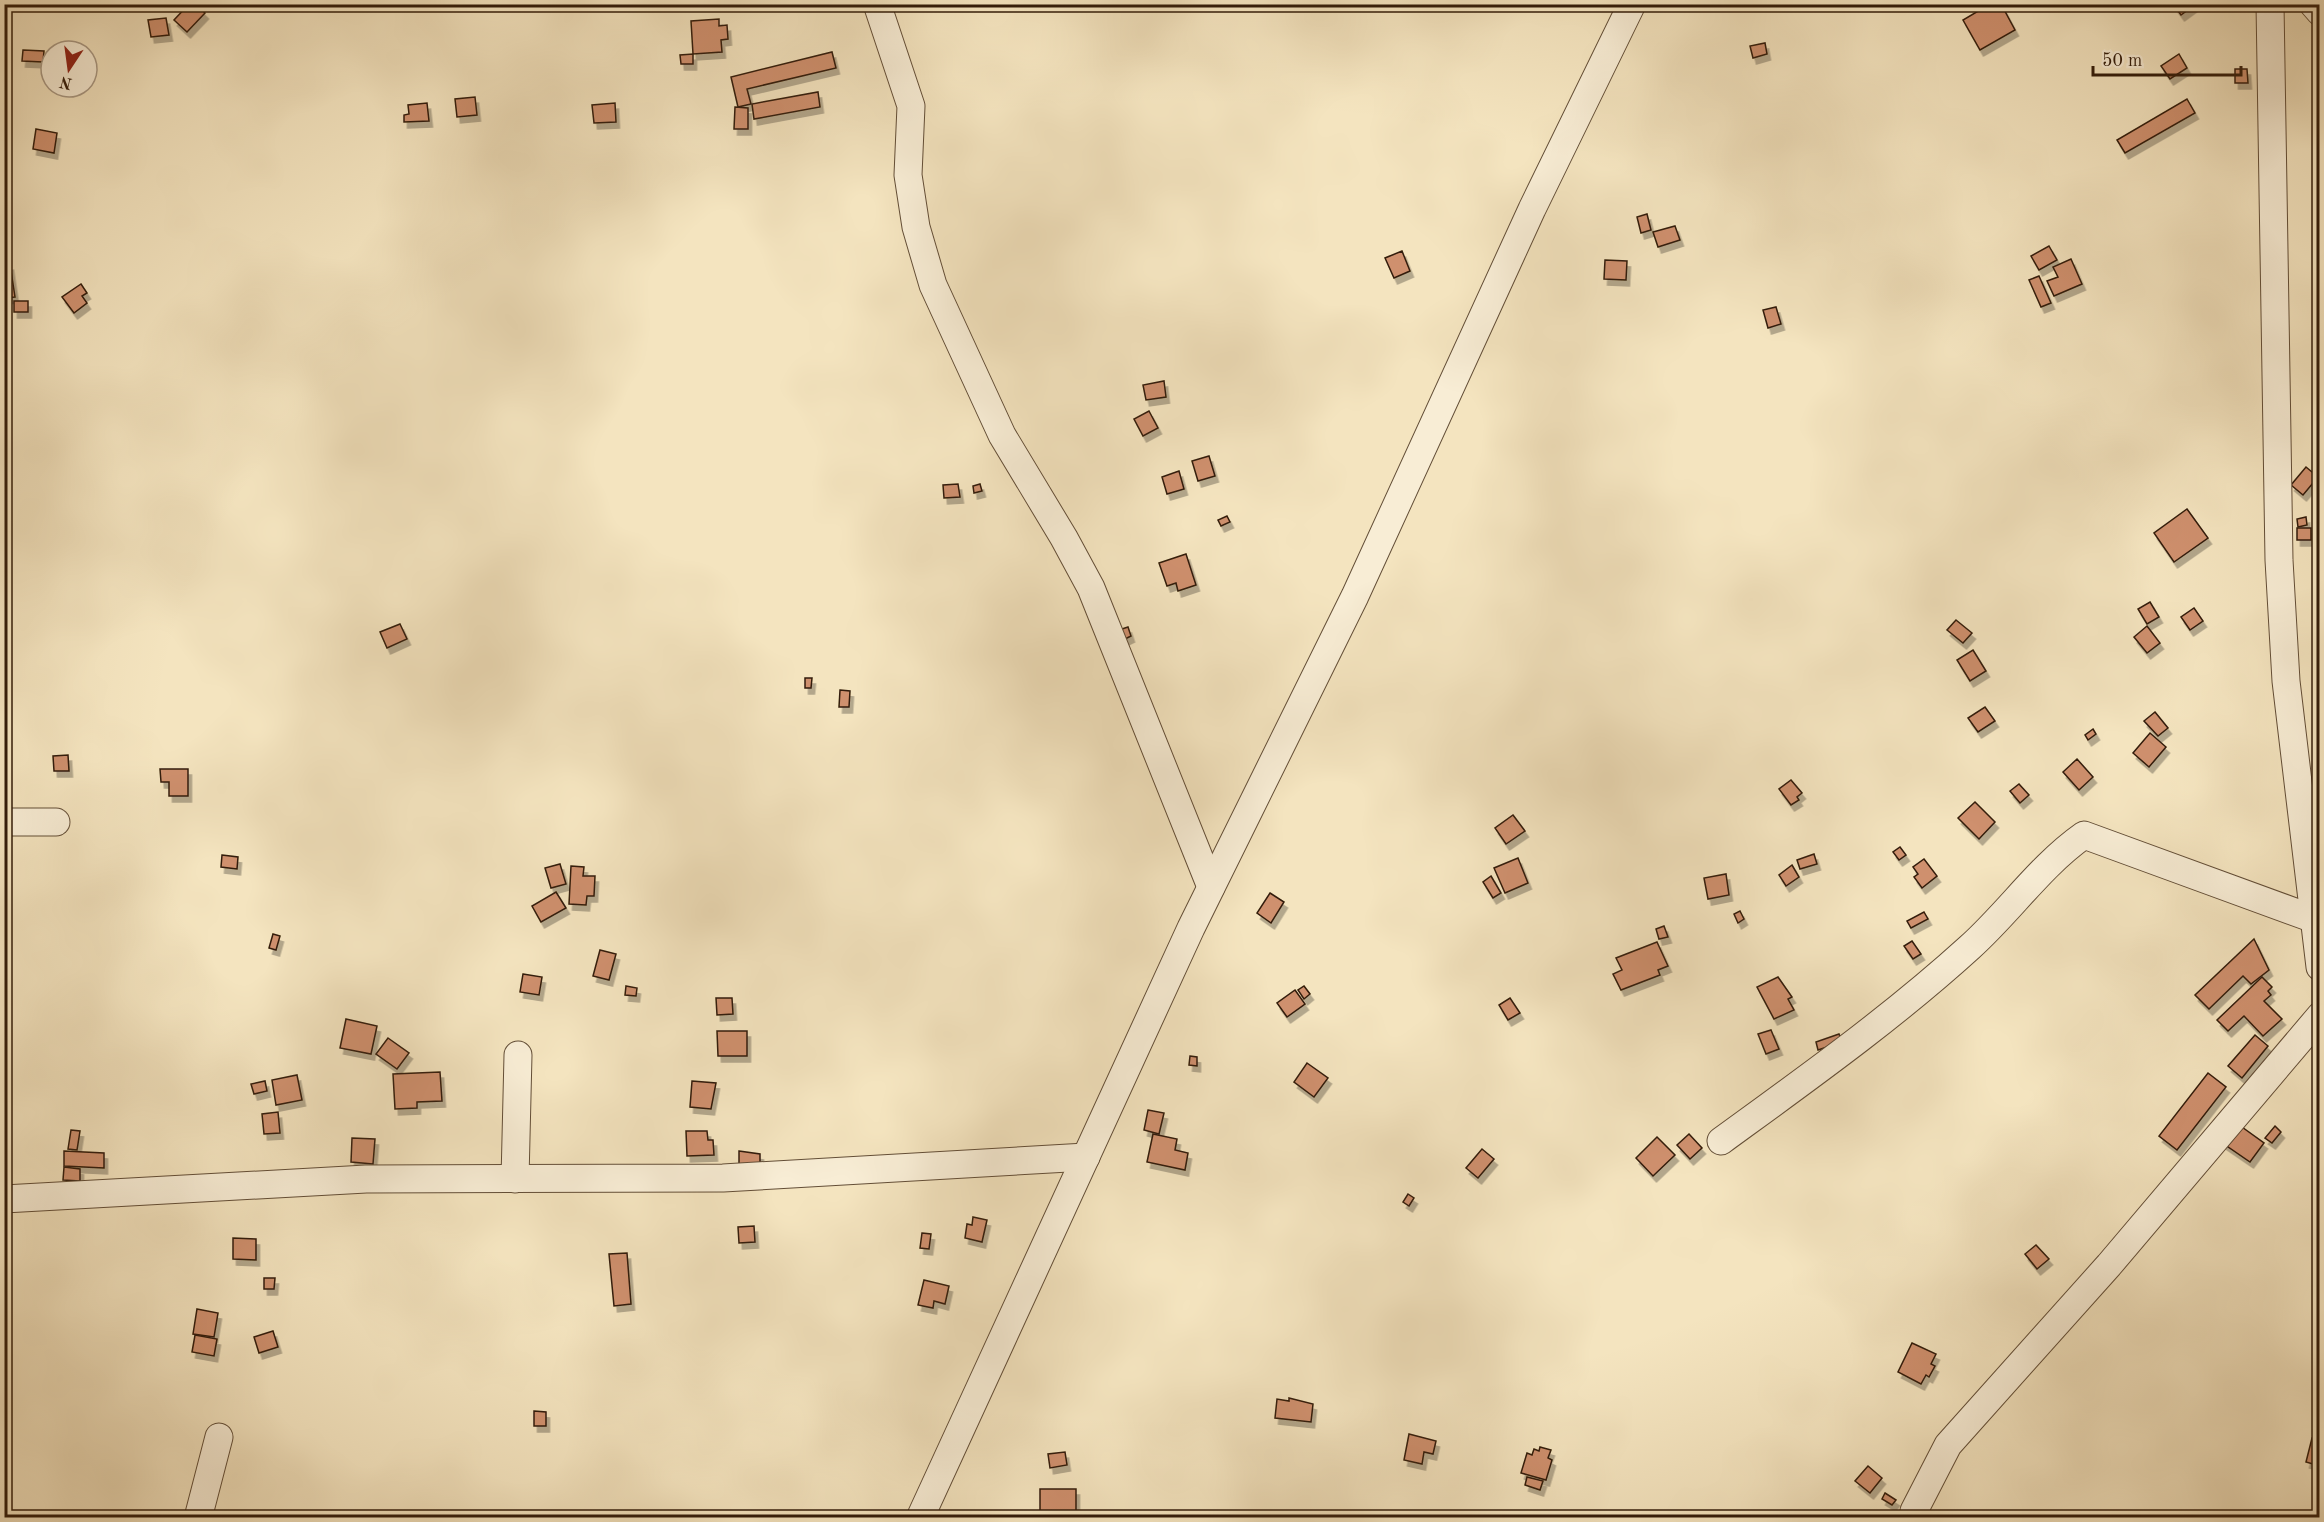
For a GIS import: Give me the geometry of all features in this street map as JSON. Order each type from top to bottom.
[{"type":"street","points":[[877,4],[911,106],[908,175],[916,227],[933,285],[1002,435],[1064,537],[1091,588],[1211,886]]},
{"type":"street","points":[[920,1518],[1211,886],[1355,596],[1532,209],[1632,4]]},
{"type":"street","points":[[2270,4],[2279,560],[2286,681],[2319,967]]},
{"type":"street","points":[[2313,4],[2319,12]]},
{"type":"street","points":[[4,822],[56,822]]},
{"type":"street","points":[[1721,1141],[1899,1009],[1972,945],[2059,853],[2084,835],[2314,919]]},
{"type":"street","points":[[1914,1511],[1948,1444],[2109,1265],[2319,1016]]},
{"type":"street","points":[[515,1179],[518,1055]]},
{"type":"street","points":[[4,1199],[366,1179],[723,1178],[1086,1157]]},
{"type":"street","points":[[198,1518],[219,1437]]},
{"type":"building","points":[[189,4],[196,4],[205,13],[187,32],[174,20]]},
{"type":"building","points":[[1990,4],[2001,4],[2015,30],[1980,50],[1963,20]]},
{"type":"building","points":[[2173,4],[2196,4],[2181,15]]},
{"type":"building","points":[[166,18],[169,35],[151,37],[148,20]]},
{"type":"building","points":[[719,19],[719,26],[727,25],[728,39],[721,40],[722,52],[693,54],[691,21]]},
{"type":"building","points":[[1765,43],[1767,54],[1753,58],[1750,46]]},
{"type":"building","points":[[23,50],[39,51],[39,62],[22,61]]},
{"type":"building","points":[[832,52],[836,68],[747,89],[751,104],[738,107],[731,77]]},
{"type":"building","points":[[693,54],[693,64],[681,64],[680,55]]},
{"type":"building","points":[[2179,54],[2187,68],[2170,79],[2161,66]]},
{"type":"building","points":[[2235,69],[2247,69],[2248,83],[2235,83]]},
{"type":"building","points":[[818,92],[820,107],[754,119],[752,104]]},
{"type":"building","points":[[475,97],[477,115],[457,117],[455,99]]},
{"type":"building","points":[[2187,99],[2195,113],[2125,153],[2117,140]]},
{"type":"building","points":[[427,103],[429,121],[404,122],[404,115],[409,114],[408,105]]},
{"type":"building","points":[[615,103],[616,122],[594,123],[592,105]]},
{"type":"building","points":[[735,107],[748,108],[748,129],[734,129]]},
{"type":"building","points":[[36,129],[57,133],[54,153],[33,149]]},
{"type":"building","points":[[1647,214],[1651,230],[1641,233],[1637,217]]},
{"type":"building","points":[[1675,226],[1680,240],[1658,247],[1653,232]]},
{"type":"building","points":[[2049,246],[2057,260],[2039,270],[2031,256]]},
{"type":"building","points":[[1402,251],[1410,271],[1394,278],[1385,258]]},
{"type":"building","points":[[2071,259],[2082,284],[2054,296],[2047,281],[2058,277],[2053,267]]},
{"type":"building","points":[[1605,260],[1627,261],[1626,280],[1604,279]]},
{"type":"building","points":[[10,264],[15,297],[4,298],[4,265]]},
{"type":"building","points":[[2039,276],[2051,303],[2041,307],[2029,280]]},
{"type":"building","points":[[81,284],[87,293],[82,296],[87,303],[74,313],[62,297]]},
{"type":"building","points":[[14,301],[28,301],[28,312],[14,312]]},
{"type":"building","points":[[1776,307],[1781,324],[1768,328],[1763,310]]},
{"type":"building","points":[[1164,381],[1166,397],[1146,400],[1143,385]]},
{"type":"building","points":[[1149,411],[1158,428],[1143,436],[1134,419]]},
{"type":"building","points":[[1209,456],[1215,476],[1198,481],[1192,461]]},
{"type":"building","points":[[2306,467],[2318,477],[2303,495],[2291,485]]},
{"type":"building","points":[[1179,471],[1184,489],[1167,494],[1162,477]]},
{"type":"building","points":[[958,484],[960,497],[944,498],[943,485]]},
{"type":"building","points":[[980,484],[982,491],[974,493],[973,486]]},
{"type":"building","points":[[2187,509],[2208,538],[2174,562],[2154,533]]},
{"type":"building","points":[[1227,516],[1230,522],[1221,526],[1218,520]]},
{"type":"building","points":[[2306,517],[2307,525],[2298,527],[2297,519]]},
{"type":"building","points":[[2297,528],[2311,528],[2311,540],[2297,540]]},
{"type":"building","points":[[1186,554],[1196,585],[1178,591],[1176,583],[1167,586],[1159,563]]},
{"type":"building","points":[[2150,602],[2159,617],[2147,624],[2138,609]]},
{"type":"building","points":[[2194,608],[2203,621],[2190,630],[2181,617]]},
{"type":"building","points":[[1956,620],[1972,633],[1963,643],[1947,630]]},
{"type":"building","points":[[400,624],[407,639],[387,648],[380,632]]},
{"type":"building","points":[[2147,626],[2160,643],[2147,653],[2134,637]]},
{"type":"building","points":[[1128,627],[1131,636],[1123,640],[1119,630]]},
{"type":"building","points":[[1973,650],[1986,671],[1970,681],[1957,660]]},
{"type":"building","points":[[805,678],[812,678],[811,688],[805,688]]},
{"type":"building","points":[[840,690],[850,691],[849,707],[839,707]]},
{"type":"building","points":[[1985,707],[1995,721],[1978,732],[1968,718]]},
{"type":"building","points":[[2155,712],[2168,728],[2158,736],[2144,721]]},
{"type":"building","points":[[2093,729],[2096,734],[2088,740],[2085,735]]},
{"type":"building","points":[[2150,733],[2166,747],[2149,767],[2133,753]]},
{"type":"building","points":[[68,755],[69,771],[54,771],[53,756]]},
{"type":"building","points":[[2077,759],[2093,777],[2079,790],[2063,772]]},
{"type":"building","points":[[160,769],[188,769],[188,796],[169,796],[169,782],[161,782]]},
{"type":"building","points":[[1791,780],[1802,793],[1797,797],[1799,800],[1791,805],[1779,789]]},
{"type":"building","points":[[2019,784],[2029,795],[2020,803],[2010,791]]},
{"type":"building","points":[[1975,802],[1995,822],[1979,839],[1958,818]]},
{"type":"building","points":[[1513,815],[1525,831],[1506,844],[1495,828]]},
{"type":"building","points":[[1900,847],[1906,855],[1899,860],[1893,852]]},
{"type":"building","points":[[1814,854],[1817,864],[1800,869],[1797,860]]},
{"type":"building","points":[[222,855],[238,857],[237,869],[221,867]]},
{"type":"building","points":[[1518,858],[1528,883],[1505,893],[1494,868]]},
{"type":"building","points":[[1924,859],[1937,876],[1922,888],[1914,877],[1918,874],[1913,867]]},
{"type":"building","points":[[560,864],[566,884],[551,888],[545,868]]},
{"type":"building","points":[[1792,865],[1799,877],[1786,886],[1779,875]]},
{"type":"building","points":[[571,866],[584,867],[583,876],[595,876],[594,896],[587,896],[586,905],[569,904]]},
{"type":"building","points":[[1726,874],[1729,895],[1708,899],[1704,878]]},
{"type":"building","points":[[1491,876],[1501,893],[1493,898],[1483,882]]},
{"type":"building","points":[[556,892],[566,908],[541,922],[532,906]]},
{"type":"building","points":[[1270,893],[1284,902],[1271,923],[1257,913]]},
{"type":"building","points":[[1740,911],[1744,919],[1738,923],[1734,914]]},
{"type":"building","points":[[1924,912],[1928,919],[1911,928],[1907,921]]},
{"type":"building","points":[[1664,926],[1668,937],[1659,939],[1656,929]]},
{"type":"building","points":[[273,934],[280,936],[276,950],[269,948]]},
{"type":"building","points":[[2254,939],[2269,970],[2251,984],[2243,976],[2209,1009],[2195,995]]},
{"type":"building","points":[[1912,941],[1921,954],[1913,959],[1904,946]]},
{"type":"building","points":[[1657,942],[1668,966],[1658,970],[1660,975],[1621,990],[1613,974],[1622,970],[1616,958]]},
{"type":"building","points":[[600,950],[616,954],[609,980],[593,976]]},
{"type":"building","points":[[523,974],[542,977],[539,995],[520,992]]},
{"type":"building","points":[[1778,977],[1792,997],[1788,999],[1794,1010],[1774,1019],[1757,987]]},
{"type":"building","points":[[2262,977],[2272,987],[2268,991],[2271,995],[2264,1001],[2282,1019],[2263,1036],[2244,1016],[2228,1031],[2217,1020]]},
{"type":"building","points":[[626,986],[637,988],[636,996],[625,995]]},
{"type":"building","points":[[1304,986],[1310,994],[1304,999],[1298,990]]},
{"type":"building","points":[[1295,990],[1305,1004],[1287,1017],[1277,1003]]},
{"type":"building","points":[[716,998],[732,998],[733,1014],[717,1015]]},
{"type":"building","points":[[1510,998],[1520,1013],[1508,1020],[1499,1005]]},
{"type":"building","points":[[346,1019],[377,1026],[371,1054],[340,1048]]},
{"type":"building","points":[[1771,1030],[1779,1049],[1766,1054],[1758,1034]]},
{"type":"building","points":[[717,1031],[747,1031],[747,1056],[718,1056]]},
{"type":"building","points":[[1839,1034],[1842,1042],[1818,1050],[1816,1042]]},
{"type":"building","points":[[2255,1035],[2268,1046],[2242,1078],[2228,1066]]},
{"type":"building","points":[[388,1038],[409,1053],[397,1069],[376,1054]]},
{"type":"building","points":[[1190,1056],[1197,1057],[1197,1066],[1189,1065]]},
{"type":"building","points":[[1307,1063],[1328,1078],[1314,1097],[1294,1082]]},
{"type":"building","points":[[440,1072],[442,1101],[417,1102],[417,1108],[395,1109],[393,1074]]},
{"type":"building","points":[[2208,1073],[2226,1087],[2177,1150],[2159,1136]]},
{"type":"building","points":[[297,1075],[302,1100],[276,1105],[272,1080]]},
{"type":"building","points":[[265,1081],[267,1091],[254,1094],[251,1084]]},
{"type":"building","points":[[692,1081],[716,1083],[711,1109],[690,1107]]},
{"type":"building","points":[[1148,1110],[1164,1113],[1159,1134],[1144,1130]]},
{"type":"building","points":[[278,1112],[280,1133],[264,1134],[262,1114]]},
{"type":"building","points":[[2235,1122],[2264,1143],[2250,1162],[2221,1142]]},
{"type":"building","points":[[2275,1126],[2281,1132],[2272,1143],[2265,1138]]},
{"type":"building","points":[[71,1130],[80,1131],[77,1150],[68,1149]]},
{"type":"building","points":[[686,1131],[707,1131],[708,1140],[713,1140],[714,1155],[687,1156]]},
{"type":"building","points":[[1153,1134],[1177,1139],[1175,1150],[1188,1153],[1185,1170],[1147,1162]]},
{"type":"building","points":[[1689,1134],[1702,1148],[1690,1159],[1677,1145]]},
{"type":"building","points":[[1657,1137],[1675,1155],[1653,1176],[1636,1158]]},
{"type":"building","points":[[352,1138],[375,1139],[373,1164],[351,1162]]},
{"type":"building","points":[[1482,1149],[1494,1159],[1478,1178],[1466,1168]]},
{"type":"building","points":[[64,1151],[104,1153],[104,1168],[64,1166]]},
{"type":"building","points":[[739,1151],[760,1154],[760,1165],[739,1165]]},
{"type":"building","points":[[64,1167],[80,1169],[80,1181],[63,1180]]},
{"type":"building","points":[[1408,1194],[1414,1198],[1409,1206],[1403,1202]]},
{"type":"building","points":[[973,1217],[987,1220],[982,1242],[965,1238],[967,1224],[972,1225]]},
{"type":"building","points":[[754,1226],[755,1242],[739,1243],[738,1227]]},
{"type":"building","points":[[922,1233],[931,1234],[929,1249],[920,1248]]},
{"type":"building","points":[[233,1238],[256,1239],[256,1260],[233,1259]]},
{"type":"building","points":[[2036,1245],[2049,1259],[2037,1269],[2025,1254]]},
{"type":"building","points":[[627,1253],[631,1304],[614,1306],[609,1254]]},
{"type":"building","points":[[264,1278],[275,1278],[274,1289],[264,1289]]},
{"type":"building","points":[[924,1280],[949,1286],[945,1304],[934,1301],[933,1308],[918,1305]]},
{"type":"building","points":[[197,1309],[218,1313],[214,1337],[193,1334]]},
{"type":"building","points":[[273,1331],[278,1347],[259,1353],[254,1337]]},
{"type":"building","points":[[195,1335],[217,1339],[214,1356],[192,1352]]},
{"type":"building","points":[[1912,1343],[1936,1354],[1931,1364],[1935,1366],[1929,1377],[1926,1375],[1921,1384],[1898,1372]]},
{"type":"building","points":[[1289,1398],[1313,1404],[1311,1422],[1275,1418],[1277,1399],[1289,1401]]},
{"type":"building","points":[[534,1411],[546,1412],[546,1426],[534,1426]]},
{"type":"building","points":[[1409,1434],[1436,1441],[1433,1454],[1424,1452],[1422,1464],[1404,1460]]},
{"type":"building","points":[[2312,1438],[2320,1439],[2320,1466],[2306,1462]]},
{"type":"building","points":[[1540,1447],[1551,1450],[1548,1458],[1552,1460],[1546,1480],[1521,1473],[1527,1453],[1532,1455],[1534,1449],[1539,1451]]},
{"type":"building","points":[[1065,1452],[1067,1465],[1050,1468],[1048,1454]]},
{"type":"building","points":[[1868,1466],[1882,1478],[1870,1493],[1855,1481]]},
{"type":"building","points":[[1527,1477],[1543,1481],[1540,1490],[1525,1485]]},
{"type":"building","points":[[1040,1489],[1076,1489],[1076,1517],[1040,1516]]},
{"type":"building","points":[[1885,1493],[1896,1500],[1892,1505],[1882,1499]]}]
